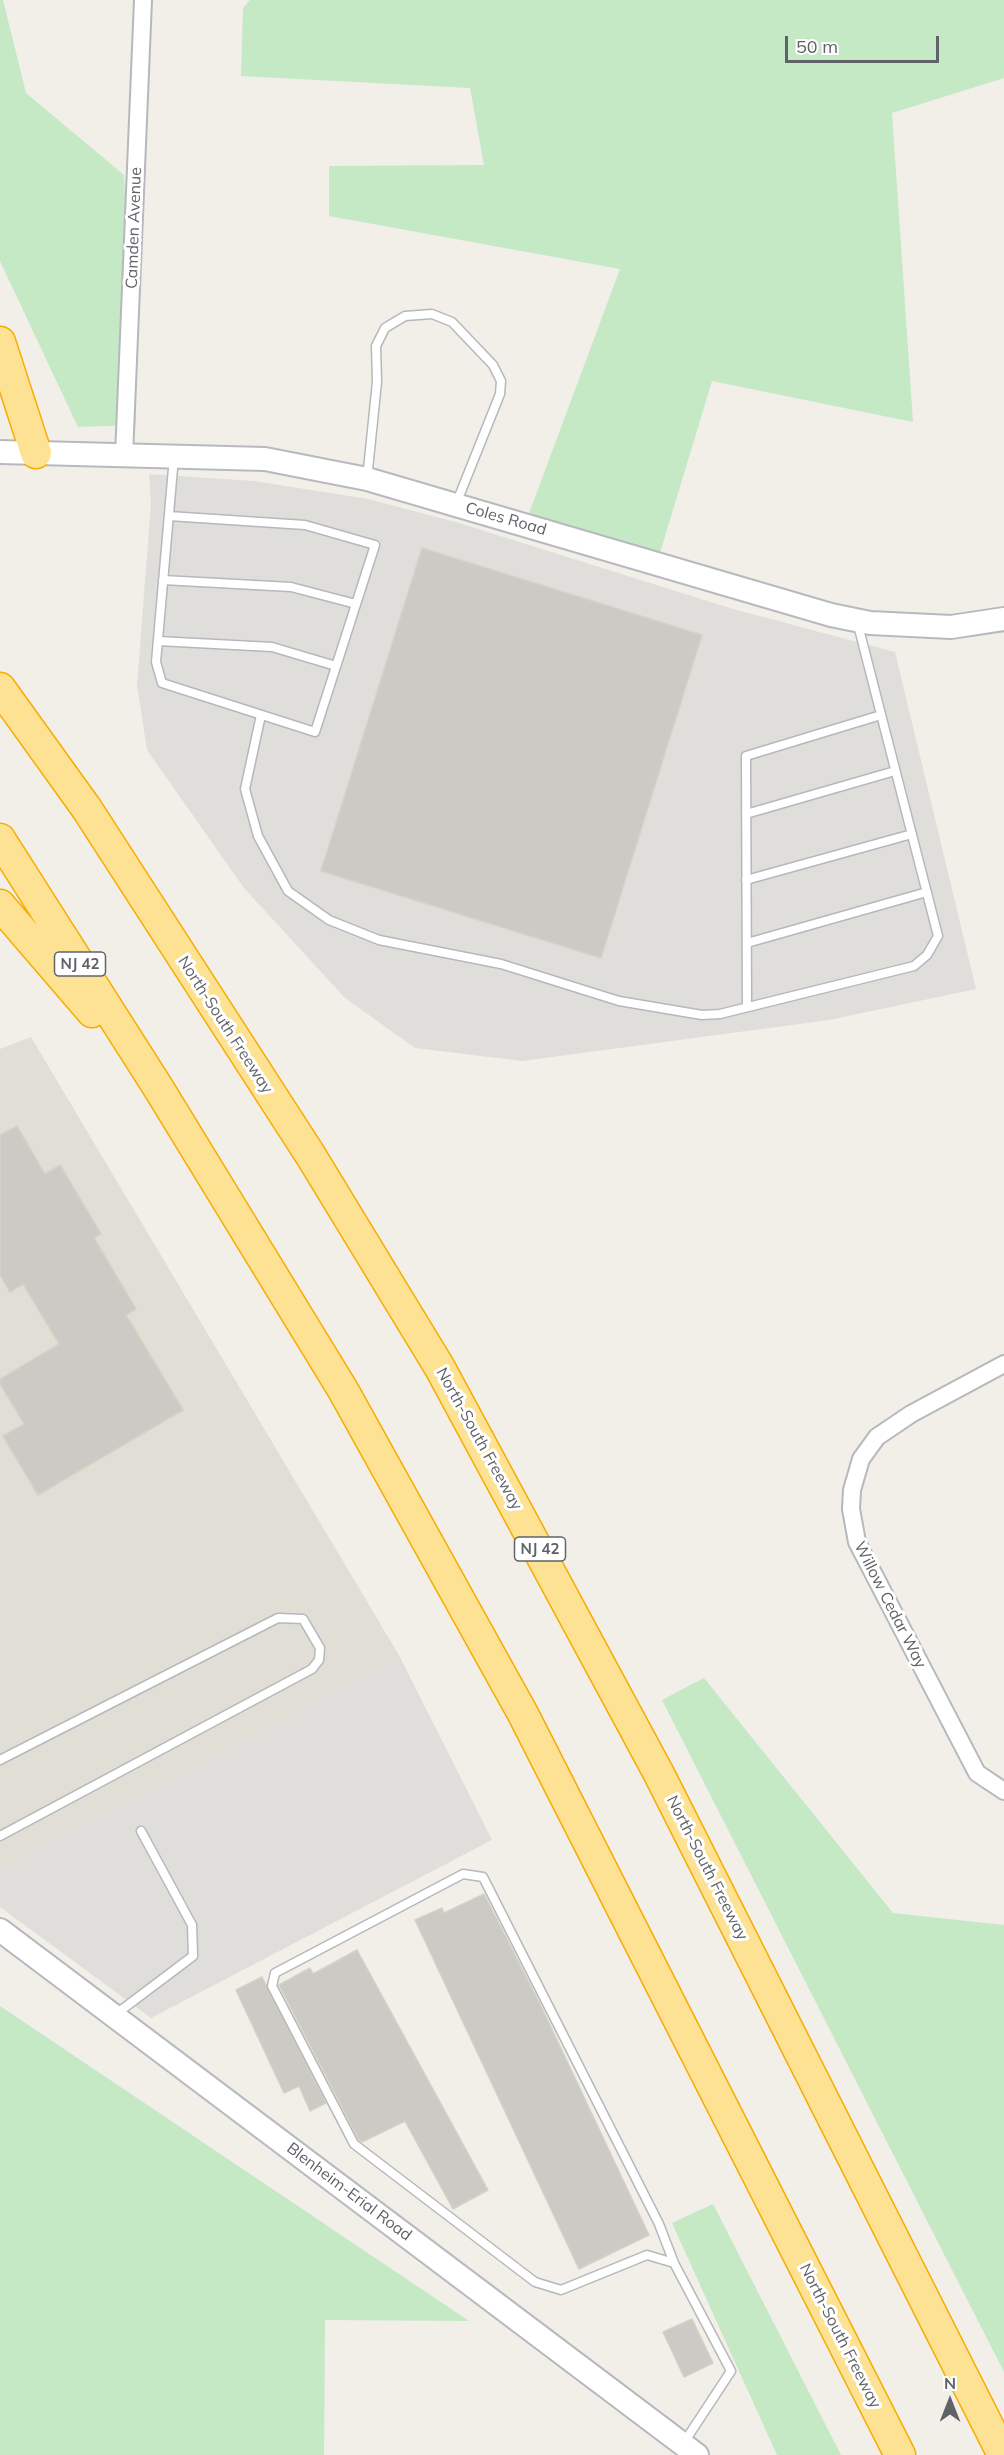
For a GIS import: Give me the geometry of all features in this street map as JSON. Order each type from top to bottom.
[{"type":"highway","points":[[0,342],[36,453]]},
{"type":"highway","name":"North-South Freeway","points":[[0,688],[87,809],[311,1156],[440,1368],[659,1774],[1003,2455]]},
{"type":"highway","name":"North-South Freeway","points":[[0,839],[159,1089],[343,1390],[523,1714],[900,2455]]},
{"type":"highway","points":[[0,905],[159,1089]]},
{"type":"highway","points":[[901,2253],[1004,2428]]},
{"type":"street","name":"Camden Avenue","points":[[124,456],[143,0]]},
{"type":"street","name":"Coles Road","points":[[0,452],[265,459],[367,479],[857,621],[951,627],[1004,619]]},
{"type":"street","name":"Willow Cedar Way","points":[[1004,1364],[911,1414],[877,1437],[861,1459],[852,1490],[851,1509],[857,1542],[977,1773],[1004,1791]]},
{"type":"street","name":"Blenheim-Erial Road","points":[[0,1930],[116,2015],[690,2450]]},
{"type":"lane","points":[[367,479],[377,382],[376,346],[385,328],[405,316],[432,314],[452,322],[493,365],[501,381],[500,394],[455,505]]},
{"type":"lane","points":[[169,516],[305,525],[375,545],[315,732],[162,683],[156,662],[174,457]]},
{"type":"lane","points":[[163,580],[291,587],[356,604]]},
{"type":"lane","points":[[261,714],[245,789],[258,836],[288,891],[329,920],[379,940],[501,964],[618,1001],[702,1015],[747,1007],[914,966],[927,955],[938,936],[857,621]]},
{"type":"lane","points":[[158,641],[272,647],[336,666]]},
{"type":"lane","points":[[747,1007],[746,756],[881,715]]},
{"type":"lane","points":[[746,814],[895,771]]},
{"type":"lane","points":[[746,880],[912,834]]},
{"type":"lane","points":[[747,944],[927,892]]},
{"type":"lane","points":[[0,1760],[278,1618],[303,1619],[320,1648],[319,1660],[312,1669],[0,1836]]},
{"type":"lane","points":[[116,2015],[193,1956],[192,1925],[141,1831]]},
{"type":"lane","points":[[674,2263],[647,2255],[561,2290],[535,2282],[354,2144],[272,1986],[275,1973],[463,1874],[483,1877],[659,2224],[674,2263],[731,2371],[690,2450]]},
{"type":"shaded area","points":[[149,474],[254,481],[368,499],[459,523],[733,609],[895,652],[976,989],[829,1020],[522,1061],[415,1048],[345,998],[244,888],[147,750],[137,685],[151,503]]},
{"type":"shaded area","points":[[31,1037],[400,1657],[0,1869],[0,1049]]},
{"type":"shaded area","points":[[400,1657],[492,1840],[151,2018],[0,1907],[0,1869]]},
{"type":"green space","points":[[0,0],[3,0],[26,93],[124,175],[136,425],[78,427],[0,261]]},
{"type":"green space","points":[[250,0],[1004,0],[1004,78],[892,113],[913,422],[712,381],[656,566],[525,524],[620,269],[329,216],[329,166],[484,165],[470,88],[241,76],[243,8]]},
{"type":"green space","points":[[704,1678],[893,1913],[1004,1925],[1004,2372],[662,1700]]},
{"type":"green space","points":[[0,2006],[469,2321],[325,2320],[324,2455],[0,2455]]},
{"type":"green space","points":[[713,2204],[841,2455],[777,2455],[672,2223]]},
{"type":"building","points":[[422,548],[702,635],[601,958],[321,871]]},
{"type":"building","points":[[17,1126],[45,1174],[60,1165],[101,1234],[94,1238],[136,1309],[126,1315],[183,1410],[38,1495],[3,1436],[24,1424],[0,1384],[0,1379],[59,1344],[23,1284],[10,1292],[0,1275],[0,1135]]},
{"type":"building","points":[[484,1894],[541,2006],[649,2235],[579,2269],[415,1920],[442,1908],[444,1913]]},
{"type":"building","points":[[357,1950],[488,2190],[453,2209],[405,2121],[362,2142],[359,2140],[279,1985],[310,1968],[313,1974]]},
{"type":"building","points":[[262,1977],[326,2103],[310,2111],[299,2086],[284,2093],[236,1990]]},
{"type":"building","points":[[692,2319],[713,2363],[684,2377],[663,2332]]}]
